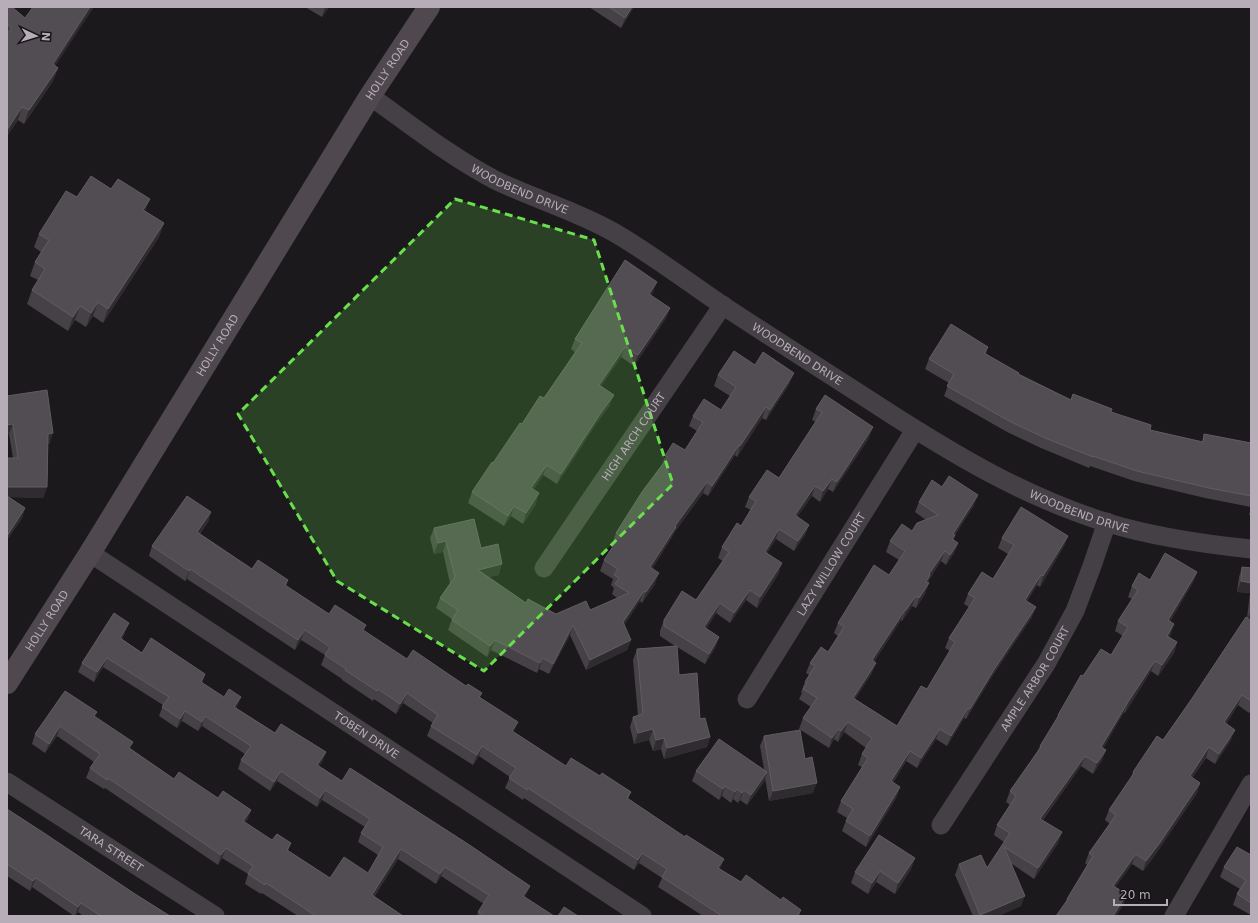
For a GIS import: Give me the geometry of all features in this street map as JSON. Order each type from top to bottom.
[{"type":"main road","name":"HOLLY ROAD","points":[[7,683],[90,553],[370,96],[429,7]]},
{"type":"street","name":"WOODBEND DRIVE","points":[[370,96],[465,163],[507,185],[614,232],[722,305],[915,430],[997,478],[1046,500],[1107,522],[1159,536],[1251,549]]},
{"type":"street","name":"HIGH ARCH COURT","points":[[544,568],[722,305]]},
{"type":"street","name":"LAZY WILLOW COURT","points":[[747,699],[915,430]]},
{"type":"street","name":"AMPLE ARBOR COURT","points":[[941,825],[1046,664],[1075,611],[1107,522]]},
{"type":"street","name":"TOBEN DRIVE","points":[[90,553],[642,916]]},
{"type":"street","name":"TARA STREET","points":[[7,782],[214,916]]},
{"type":"street","points":[[1174,916],[1251,784]]},
{"type":"highlighted area","points":[[455,199],[594,240],[673,484],[484,671],[337,581],[238,414]]},
{"type":"building","points":[[7,7],[12,7],[25,18],[33,7],[90,7],[53,64],[58,68],[29,110],[22,107],[7,130],[7,34],[12,28],[7,24]]},
{"type":"building","points":[[609,7],[632,7],[625,18]]},
{"type":"building","points":[[91,176],[111,189],[118,179],[150,199],[143,210],[164,223],[108,309],[98,302],[91,313],[80,306],[73,317],[32,290],[45,269],[35,262],[49,240],[39,234],[66,191],[77,197]]},
{"type":"building","points":[[625,260],[657,282],[649,294],[670,308],[638,355],[625,347],[599,385],[614,395],[561,474],[547,465],[531,488],[539,493],[526,513],[514,506],[508,516],[472,492],[520,423],[522,424],[540,396],[544,398],[582,343],[575,339]]},
{"type":"building","points":[[951,324],[988,347],[984,353],[1019,373],[1018,374],[1071,400],[1073,394],[1112,409],[1111,412],[1151,425],[1150,430],[1203,442],[1204,434],[1251,443],[1251,496],[1137,471],[1093,457],[1045,438],[1011,422],[947,386],[954,374],[929,359]]},
{"type":"building","points":[[734,351],[755,365],[763,352],[794,373],[770,410],[766,407],[712,486],[707,482],[675,526],[676,527],[650,567],[659,573],[646,592],[644,591],[623,622],[631,640],[590,660],[573,625],[553,664],[543,658],[540,663],[495,640],[490,646],[452,620],[458,610],[440,598],[455,577],[446,541],[438,543],[434,528],[474,519],[481,548],[498,544],[502,564],[478,570],[526,603],[528,599],[556,614],[586,601],[590,610],[629,593],[615,584],[619,578],[614,575],[618,569],[604,560],[620,536],[616,533],[642,492],[668,457],[665,456],[673,443],[685,450],[703,422],[693,416],[704,399],[721,410],[736,387],[718,375]]},
{"type":"building","points":[[47,390],[53,433],[48,434],[47,487],[7,487],[7,458],[18,458],[13,424],[7,425],[7,396]]},
{"type":"building","points":[[825,395],[873,427],[837,482],[832,479],[823,491],[815,486],[795,515],[809,525],[798,541],[779,529],[765,552],[782,563],[760,597],[750,590],[734,613],[720,603],[704,627],[719,637],[709,654],[664,626],[664,620],[682,591],[696,600],[729,552],[722,547],[737,523],[741,526],[756,501],[749,497],[767,470],[779,478],[822,412],[816,409]]},
{"type":"building","points":[[949,476],[978,495],[953,534],[955,535],[952,539],[958,543],[950,555],[945,551],[929,574],[930,575],[926,582],[929,583],[919,598],[916,596],[905,610],[872,660],[876,663],[853,698],[897,726],[921,686],[927,689],[955,642],[949,638],[975,598],[968,594],[982,572],[993,579],[1014,545],[1002,538],[1021,507],[1068,536],[1043,576],[1041,575],[1025,600],[1036,607],[995,668],[970,709],[968,708],[951,736],[940,729],[921,758],[910,751],[891,781],[900,787],[870,836],[846,821],[853,809],[841,801],[868,758],[862,754],[872,738],[848,722],[841,731],[838,729],[832,738],[803,718],[817,698],[803,689],[807,683],[805,682],[815,666],[810,663],[821,647],[828,652],[844,627],[838,623],[874,565],[889,575],[905,551],[890,541],[902,524],[912,531],[917,523],[938,515],[919,502],[932,480],[942,487]]},
{"type":"building","points":[[7,496],[25,508],[7,536]]},
{"type":"building","points":[[187,496],[211,512],[197,532],[252,569],[258,560],[288,580],[285,585],[329,614],[335,605],[366,625],[363,630],[407,659],[413,650],[466,686],[468,684],[482,693],[479,697],[518,722],[512,731],[566,766],[571,758],[600,776],[602,773],[631,792],[627,798],[685,837],[686,835],[724,859],[718,868],[741,882],[746,875],[781,900],[783,897],[801,910],[797,916],[722,916],[662,877],[667,869],[642,853],[638,860],[528,788],[527,790],[509,778],[516,768],[482,746],[477,755],[431,726],[438,715],[407,693],[400,704],[378,689],[377,691],[325,655],[330,647],[305,630],[298,640],[190,569],[189,571],[152,546]]},
{"type":"building","points":[[1165,553],[1197,572],[1168,620],[1174,624],[1167,636],[1177,642],[1162,665],[1155,661],[1101,747],[1106,750],[1097,763],[1085,756],[1040,819],[1062,832],[1038,868],[1004,847],[1025,896],[980,915],[959,864],[981,855],[987,868],[1010,833],[997,825],[1016,796],[1010,791],[1041,747],[1040,746],[1081,675],[1083,676],[1101,649],[1111,655],[1128,627],[1118,621],[1138,590],[1132,586],[1139,573],[1150,580]]},
{"type":"building","points":[[1242,567],[1251,568],[1251,583],[1241,581]]},
{"type":"building","points":[[114,613],[129,623],[120,638],[142,653],[151,638],[205,674],[201,682],[224,697],[229,689],[241,697],[234,707],[275,733],[281,724],[326,752],[317,765],[342,781],[350,768],[530,886],[523,896],[554,916],[484,916],[478,912],[489,895],[445,867],[440,874],[401,849],[372,895],[403,916],[316,916],[266,883],[265,885],[248,874],[253,866],[226,848],[221,855],[108,778],[107,780],[90,768],[100,754],[60,726],[49,744],[35,734],[65,691],[97,712],[94,716],[133,742],[129,748],[174,779],[179,772],[218,798],[223,791],[251,810],[243,821],[272,840],[277,834],[291,843],[287,850],[330,878],[344,857],[368,873],[383,847],[361,833],[370,819],[325,790],[320,798],[281,771],[274,782],[241,760],[251,746],[205,716],[202,722],[185,711],[180,719],[162,707],[169,697],[107,658],[97,672],[82,663]]},
{"type":"building","points":[[1246,617],[1251,621],[1251,701],[1242,695],[1224,722],[1235,730],[1219,754],[1209,747],[1190,776],[1200,783],[1146,861],[1136,854],[1113,886],[1127,894],[1113,916],[1056,916],[1068,899],[1093,856],[1089,853],[1116,815],[1109,810],[1134,773],[1133,772],[1157,736],[1163,740]]},
{"type":"building","points":[[677,646],[679,675],[697,673],[700,719],[705,718],[710,737],[667,748],[664,738],[656,740],[653,729],[638,733],[633,717],[643,714],[637,649]]},
{"type":"building","points":[[800,730],[805,759],[812,757],[817,783],[773,791],[764,736]]},
{"type":"building","points":[[719,739],[767,772],[751,795],[744,790],[742,793],[737,789],[735,792],[725,786],[723,789],[696,771]]},
{"type":"building","points":[[7,809],[170,916],[101,916],[81,903],[78,907],[36,878],[33,881],[7,864]]},
{"type":"building","points":[[879,835],[915,858],[898,883],[880,871],[872,883],[855,872]]},
{"type":"building","points":[[1237,847],[1251,855],[1251,903],[1237,894],[1246,880],[1224,867]]},
{"type":"building","points":[[564,907],[578,916],[558,916]]}]
